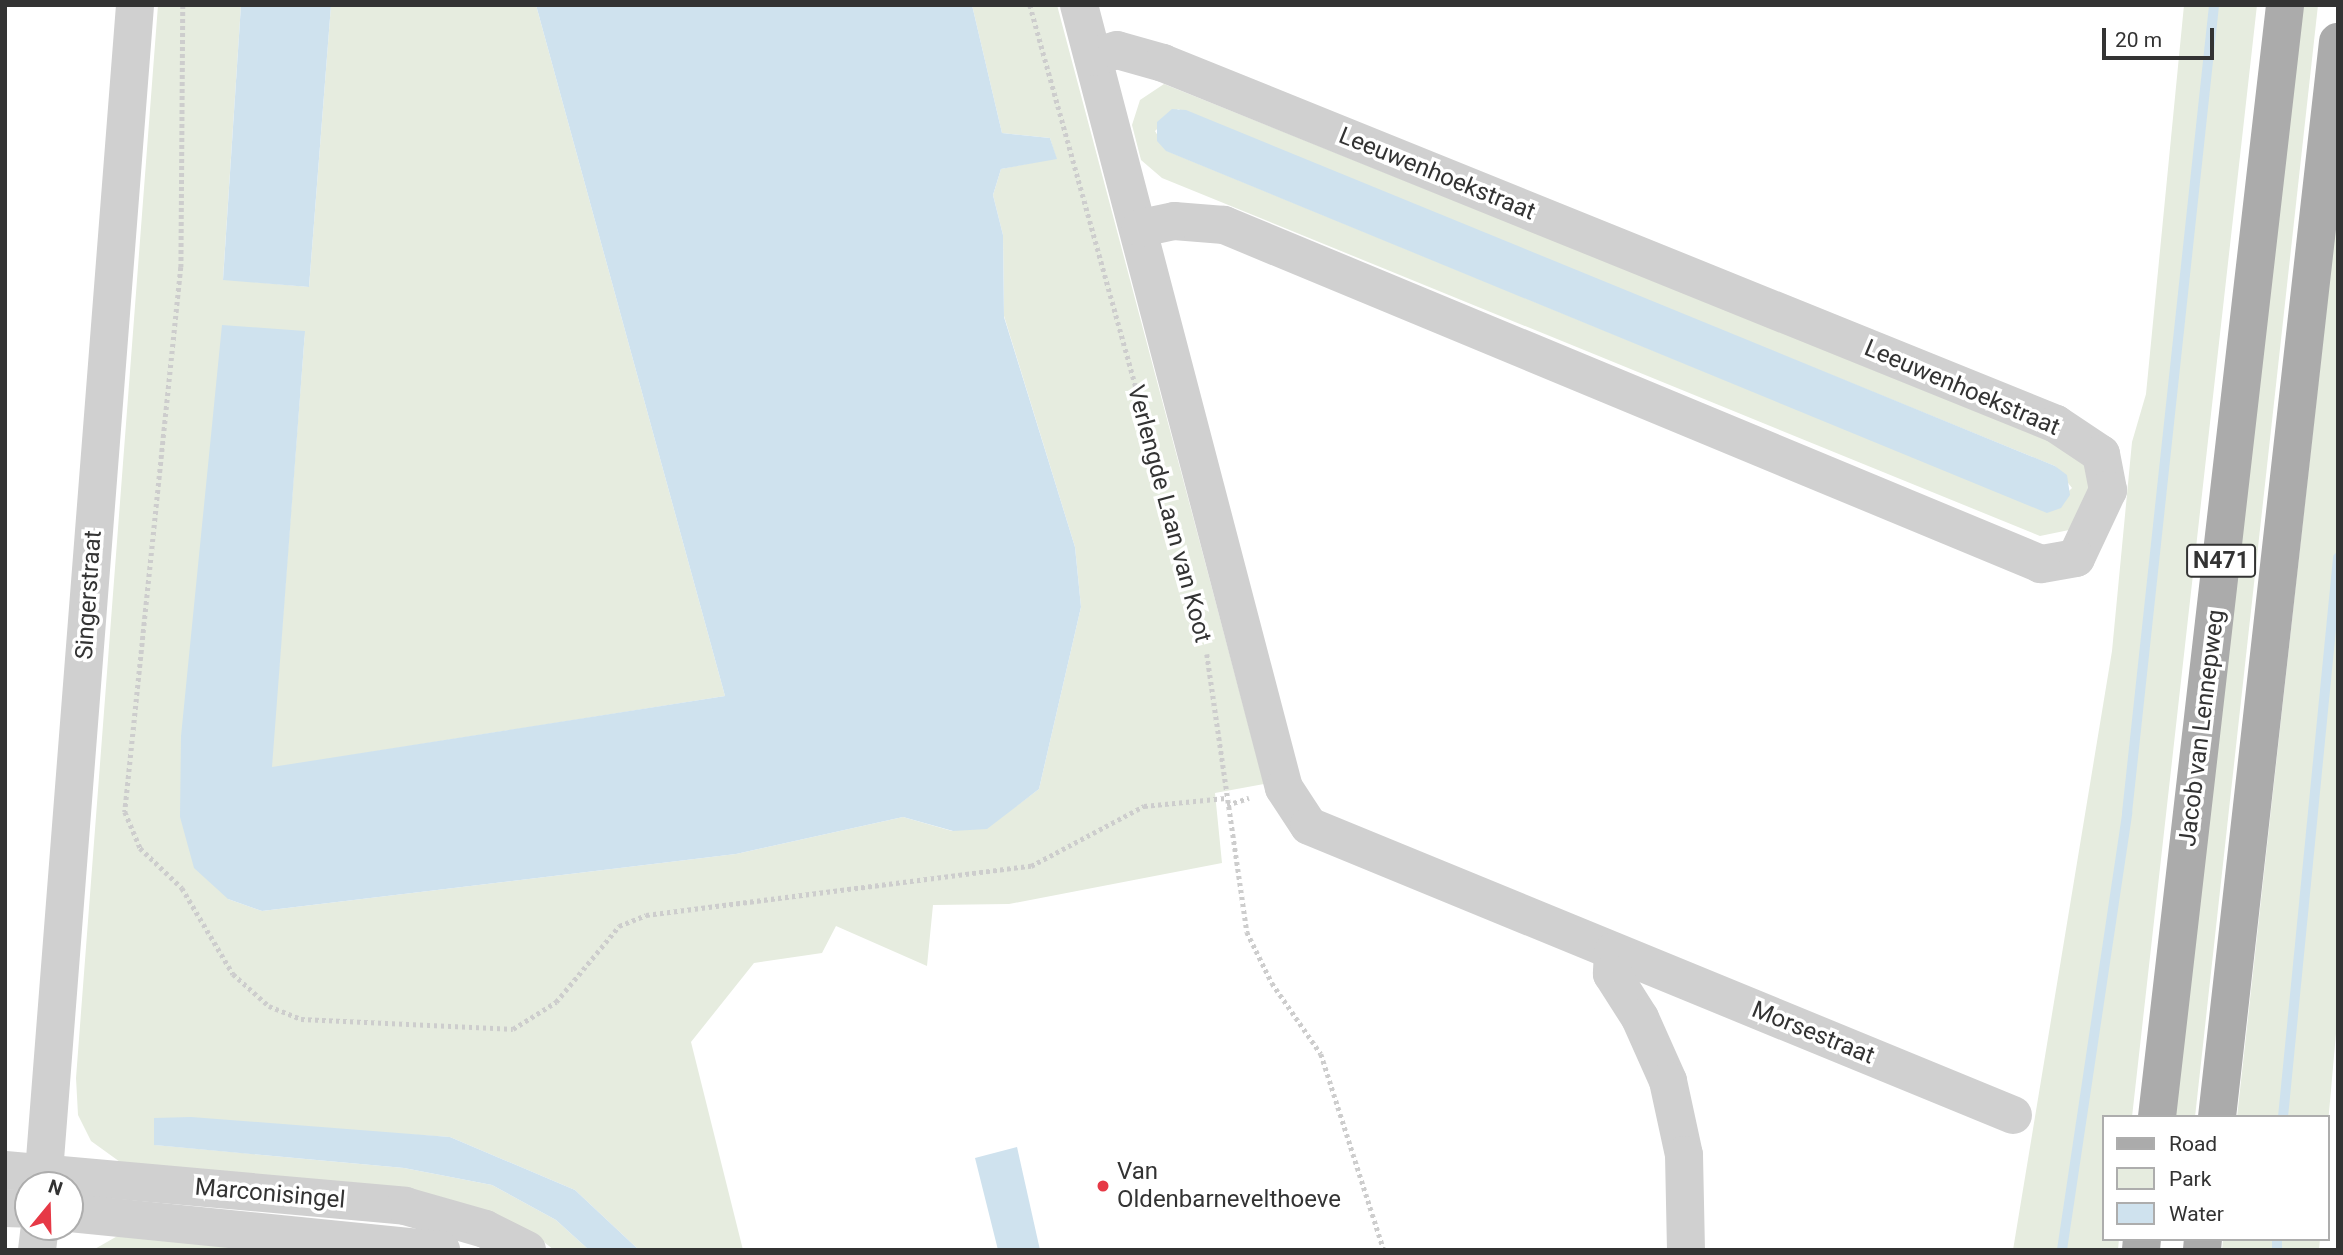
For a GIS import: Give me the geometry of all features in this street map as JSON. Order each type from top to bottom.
[{"type":"main road","name":"Jacob van Lennepweg","points":[[2157,1115],[2286,5]]},
{"type":"main road","name":"N471","points":[[2217,1115],[2338,42]]},
{"type":"street","name":"Singerstraat","points":[[45,1171],[135,5]]},
{"type":"street","name":"Verlengde Laan van Koot","points":[[1079,5],[1141,228],[1284,788]]},
{"type":"street","name":"Leeuwenhoekstraat","points":[[1093,57],[1117,50],[1163,63],[2056,424],[2101,454],[2108,489],[2076,558],[2041,564],[1224,225],[1174,221],[1141,228]]},
{"type":"street","name":"Morsestraat","points":[[1284,788],[1309,826],[2013,1115]]},
{"type":"street","points":[[1613,952],[1612,974],[1640,1018],[1668,1081],[1684,1155],[1686,1250]]},
{"type":"street","name":"Marconisingel","points":[[84,1182],[405,1206],[485,1229],[527,1250]]},
{"type":"street","name":"Marconisingel","points":[[84,1214],[441,1250]]},
{"type":"path","points":[[183,5],[181,267],[125,812],[140,848],[183,887],[233,974],[270,1006],[301,1019],[513,1029],[556,1002],[619,926],[646,915],[1031,866],[1144,806],[1226,798]]},
{"type":"path","name":"Verlengde Laan van Koot","points":[[1030,5],[1147,428]]},
{"type":"path","name":"Verlengde Laan van Koot","points":[[1205,641],[1247,932],[1272,983],[1321,1054],[1384,1250]]},
{"type":"green space","points":[[158,5],[241,5],[223,279],[309,287],[331,5],[536,5],[725,696],[271,768],[305,331],[228,899],[262,911],[736,854],[903,817],[952,831],[1015,807],[1039,789],[1081,607],[1075,547],[1004,316],[1003,235],[993,195],[1001,169],[1056,158],[1050,138],[1002,133],[972,5],[1057,5],[1264,784],[1215,793],[1222,863],[1009,904],[933,905],[927,966],[836,926],[822,953],[754,963],[691,1042],[743,1250],[639,1250],[575,1190],[450,1137],[154,1119],[155,1145],[404,1168],[492,1185],[556,1220],[589,1250],[554,1250],[540,1239],[127,1167],[91,1141],[78,1115],[76,1078]]},
{"type":"green space","points":[[2184,5],[2257,5],[2132,1115],[2102,1115],[2102,1241],[2119,1241],[2118,1250],[2013,1250],[2112,651],[2132,442],[2146,394]]},
{"type":"green space","points":[[2299,5],[2318,5],[2195,1115],[2175,1115]]},
{"type":"green space","points":[[1164,84],[2078,451],[2093,486],[2069,530],[2040,536],[1162,178],[1141,160],[1132,125],[1140,100]],"holes":[[[1178,109],[2055,466],[2072,488],[2047,512],[1167,151],[1155,131]]]},
{"type":"green space","points":[[2338,204],[2338,1011],[2329,1115],[2237,1115]]},
{"type":"green space","points":[[121,1234],[379,1250],[93,1250]]},
{"type":"green space","points":[[2223,1241],[2320,1241],[2319,1250],[2222,1250]]},
{"type":"water","points":[[241,5],[331,5],[309,287],[223,280]]},
{"type":"water","points":[[536,5],[972,5],[1002,133],[1050,138],[1057,159],[1001,169],[993,195],[1003,235],[1004,317],[1075,547],[1081,607],[1039,789],[987,829],[953,831],[903,817],[736,854],[262,911],[228,899],[194,868],[180,817],[181,736],[222,325],[305,331],[272,767],[725,696]]},
{"type":"water","points":[[1172,109],[1186,110],[2055,466],[2067,475],[2070,495],[2061,508],[2047,513],[1166,151],[1157,141],[1157,122]]},
{"type":"water","points":[[191,1117],[450,1137],[575,1190],[639,1250],[589,1250],[556,1220],[492,1185],[404,1168],[154,1145],[154,1118]]},
{"type":"water","points":[[1017,1147],[1040,1250],[998,1250],[975,1158]]},
{"type":"waterway","points":[[2062,1250],[2127,813],[2214,5]]},
{"type":"waterway","points":[[2283,1115],[2338,558]]},
{"type":"waterway","points":[[2277,1241],[2277,1250]]},
{"type":"place","name":"Van Oldenbarnevelthoeve","points":[[1103,1186]]}]
